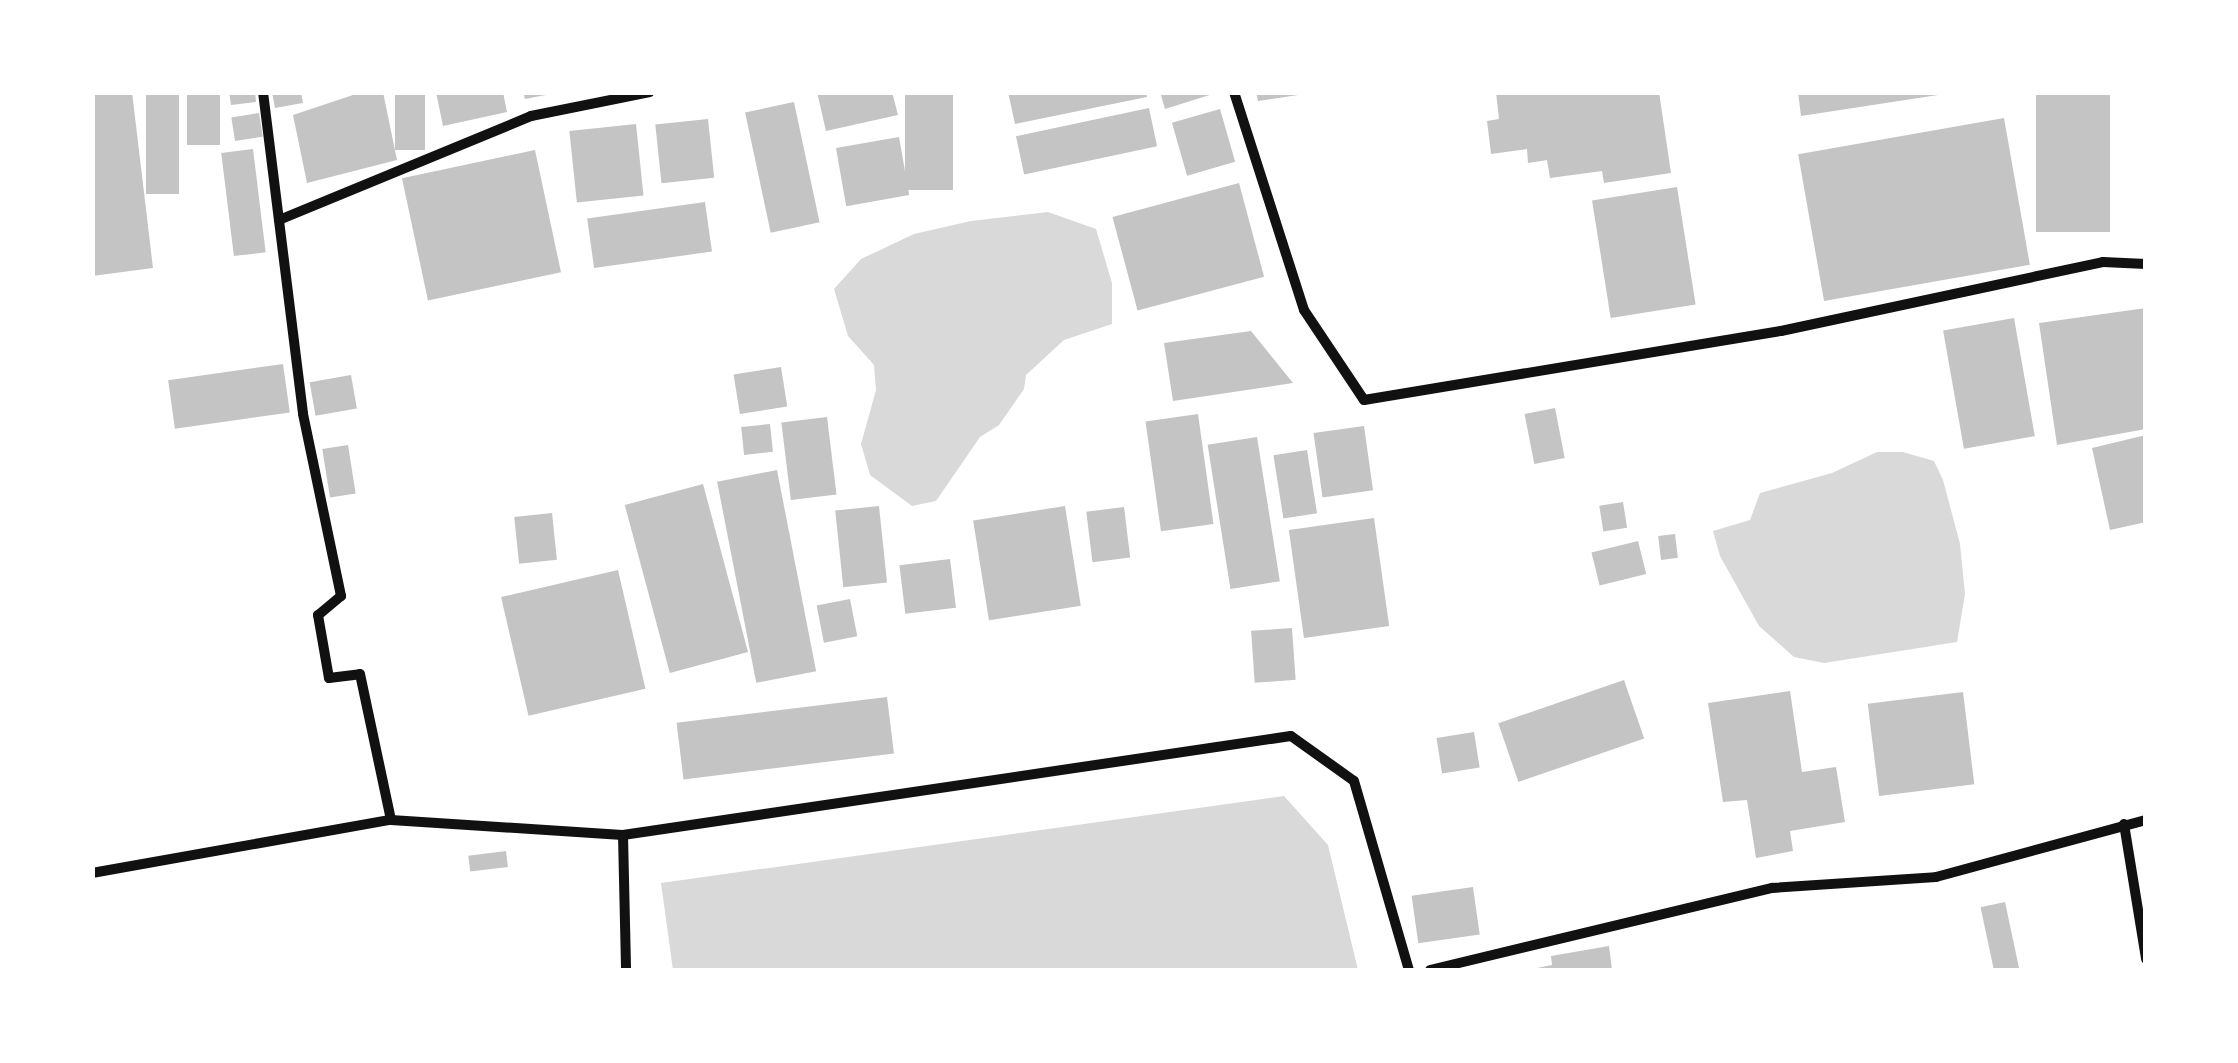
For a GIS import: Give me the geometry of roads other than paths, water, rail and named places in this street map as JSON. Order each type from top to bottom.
[{"type":"street","points":[[264,92],[303,414],[341,596],[318,615],[329,678],[360,674],[391,820]]},
{"type":"street","points":[[279,220],[531,116],[650,92]]},
{"type":"street","points":[[1234,92],[1304,310],[1364,400],[1781,331],[2104,262],[2146,264]]},
{"type":"street","points":[[92,873],[391,820],[622,835],[1291,736],[1354,781],[1409,970]]},
{"type":"street","points":[[1430,970],[1772,888],[1936,877],[2146,820]]},
{"type":"street","points":[[2124,824],[2146,959]]},
{"type":"street","points":[[622,835],[626,970]]}]
